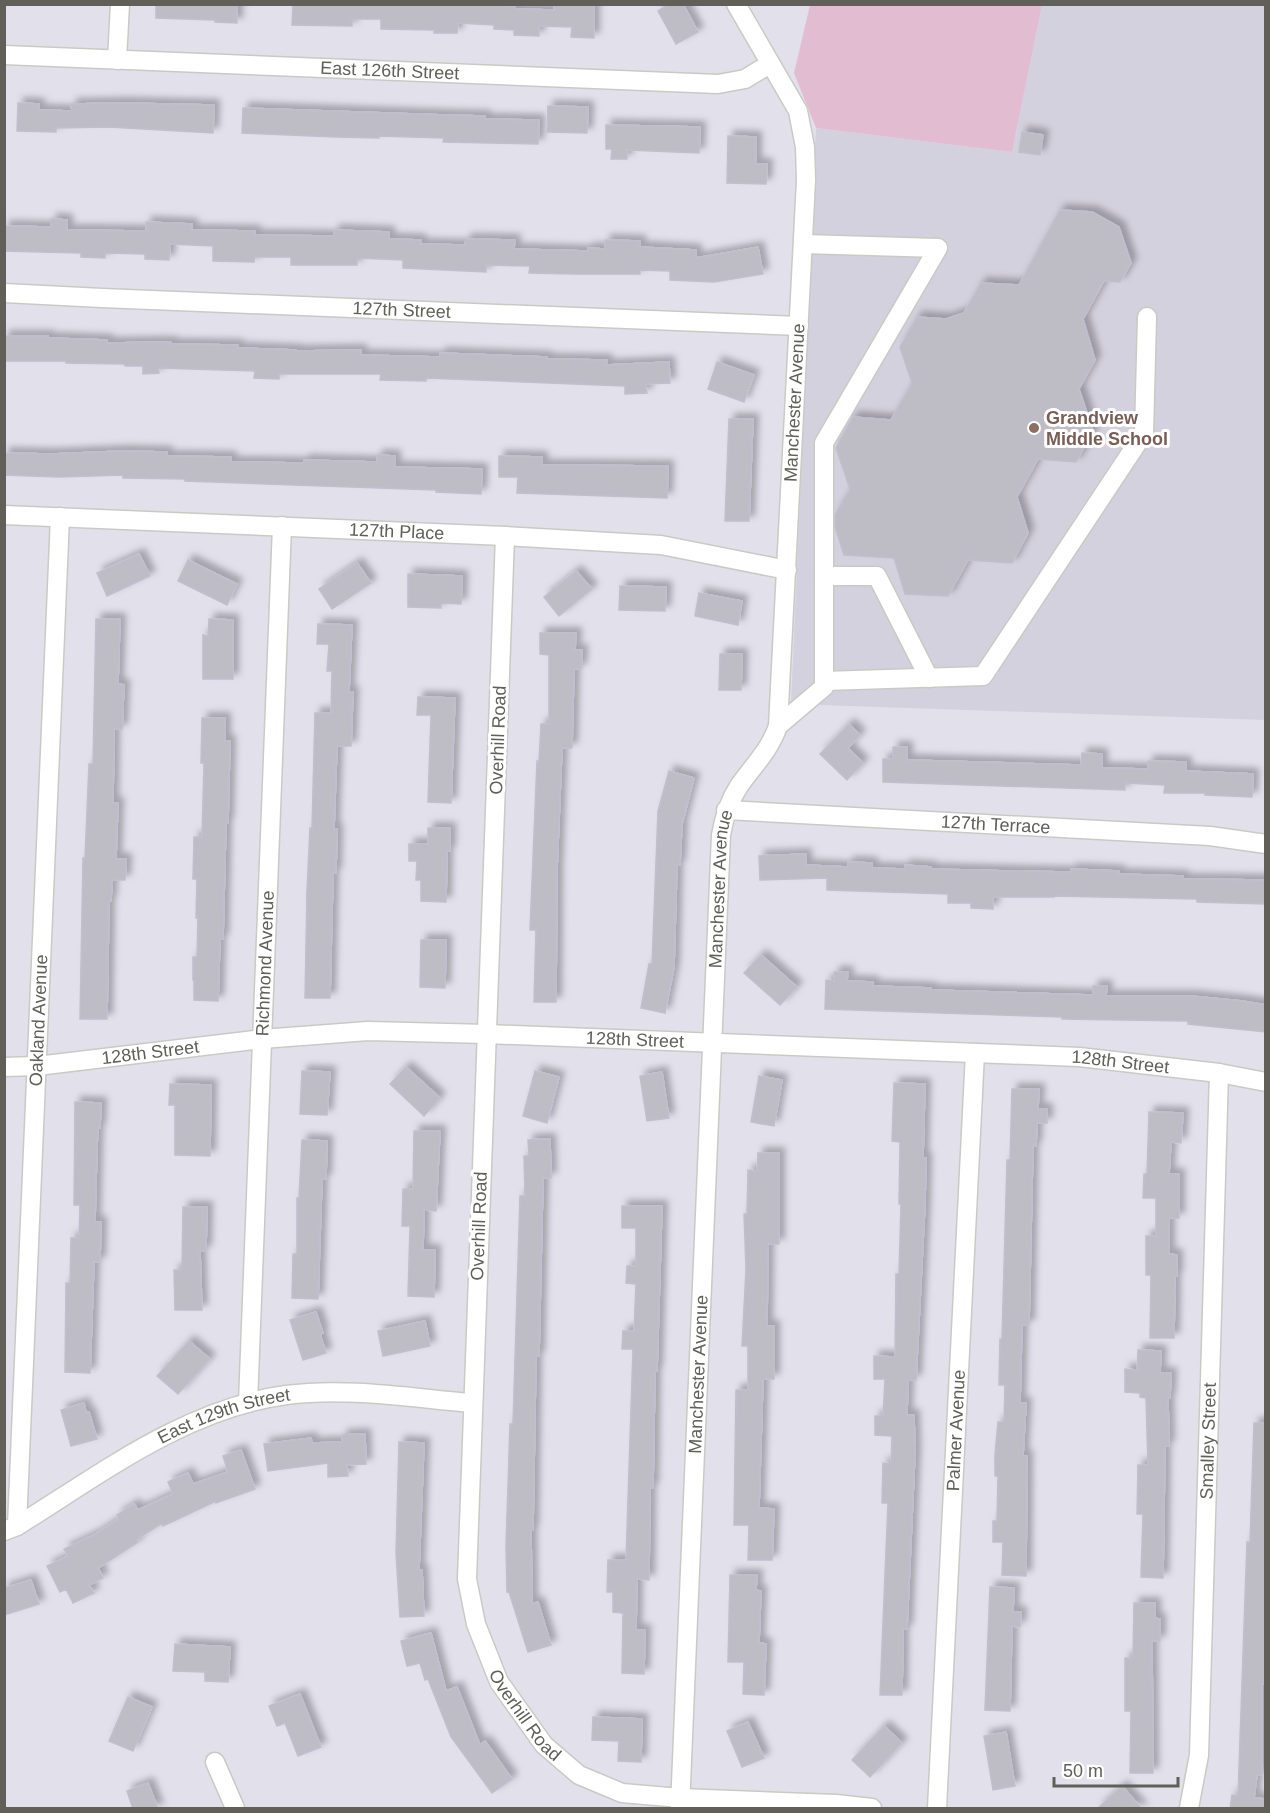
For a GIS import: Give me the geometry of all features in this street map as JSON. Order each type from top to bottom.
[{"type":"street","points":[[117,60],[120,4]]},
{"type":"street","name":"Manchester Avenue","points":[[680,1803],[721,835],[726,810],[738,788],[772,742],[778,726],[806,180],[805,147],[798,111],[736,4]]},
{"type":"street","name":"East 126th Street","points":[[4,55],[718,84],[745,79],[770,64]]},
{"type":"street","points":[[778,726],[824,687],[824,443],[938,248],[803,244]]},
{"type":"street","name":"127th Street","points":[[4,293],[799,326]]},
{"type":"street","points":[[824,681],[983,676],[1144,433],[1147,316]]},
{"type":"street","name":"127th Place","points":[[4,515],[505,536],[661,545],[787,570]]},
{"type":"street","name":"Oakland Avenue","points":[[11,1529],[37,1065],[60,517]]},
{"type":"street","name":"Richmond Avenue","points":[[248,1403],[282,526]]},
{"type":"street","name":"Overhill Road","points":[[505,536],[467,1579],[476,1624],[500,1682],[544,1745],[579,1775],[622,1793],[680,1803],[836,1804],[872,1809]]},
{"type":"street","points":[[824,576],[877,576],[929,678]]},
{"type":"street","name":"127th Terrace","points":[[726,810],[1210,836],[1266,844]]},
{"type":"street","name":"128th Street","points":[[4,1067],[262,1039],[368,1031],[1079,1057],[1219,1073],[1266,1082]]},
{"type":"street","name":"Palmer Avenue","points":[[937,1809],[975,1053]]},
{"type":"street","name":"Smalley Street","points":[[1189,1809],[1199,1755],[1219,1073]]},
{"type":"street","name":"East 129th Street","points":[[11,1529],[153,1441],[204,1417],[248,1403],[286,1395],[335,1392],[472,1403]]},
{"type":"street","points":[[215,1762],[235,1809]]},
{"type":"shaded area","points":[[810,5],[1042,5],[1012,152],[816,128],[794,73]]},
{"type":"shaded area","name":"Grandview Middle School","points":[[1042,5],[1265,5],[1265,720],[791,704],[816,128],[1012,152]]},
{"type":"building","points":[[156,4],[237,4],[237,23],[156,18]]},
{"type":"building","points":[[293,4],[484,4],[515,6],[515,9],[554,10],[554,4],[594,4],[594,38],[571,37],[572,27],[539,26],[539,36],[514,35],[514,30],[494,29],[494,25],[458,23],[457,33],[381,29],[381,19],[352,19],[352,26],[292,25]]},
{"type":"building","points":[[669,4],[683,4],[698,32],[676,44],[658,11]]},
{"type":"building","points":[[18,103],[39,104],[39,110],[72,111],[71,104],[214,105],[213,133],[109,127],[56,128],[56,132],[17,131]]},
{"type":"building","points":[[548,106],[588,107],[587,133],[547,132]]},
{"type":"building","points":[[243,108],[485,116],[485,119],[539,120],[538,144],[443,142],[444,138],[242,133]]},
{"type":"building","points":[[606,125],[700,127],[699,153],[627,150],[627,159],[611,159],[612,149],[606,149]]},
{"type":"building","points":[[1022,132],[1043,135],[1040,155],[1019,152]]},
{"type":"building","points":[[728,136],[756,137],[756,164],[767,164],[766,184],[727,183]]},
{"type":"building","points":[[1060,210],[1092,212],[1119,227],[1131,263],[1120,282],[1104,281],[1083,319],[1095,360],[1079,389],[1093,431],[1076,462],[1038,459],[1017,497],[1028,533],[1012,563],[968,560],[948,596],[905,594],[894,558],[844,555],[835,527],[835,515],[850,489],[836,448],[853,417],[891,420],[912,383],[900,347],[917,317],[946,319],[964,313],[981,283],[1019,285]]},
{"type":"building","points":[[51,219],[67,220],[67,230],[146,231],[146,222],[192,224],[192,230],[255,231],[255,235],[334,236],[334,230],[389,232],[389,239],[421,240],[420,244],[465,245],[466,239],[515,240],[514,249],[588,251],[588,248],[605,249],[605,240],[640,241],[640,247],[696,250],[696,258],[758,247],[763,274],[714,282],[670,280],[670,271],[640,270],[640,274],[529,273],[530,266],[486,265],[486,272],[403,268],[403,260],[357,258],[357,265],[291,265],[291,257],[255,257],[254,262],[213,261],[213,246],[170,244],[169,260],[145,259],[145,254],[105,253],[105,258],[81,257],[81,253],[4,251],[4,226],[51,227]]},
{"type":"building","points":[[4,336],[107,340],[107,343],[171,342],[171,344],[238,345],[237,348],[296,351],[361,350],[361,355],[440,357],[440,353],[547,357],[547,359],[607,360],[606,365],[669,362],[670,383],[646,384],[647,393],[625,394],[625,386],[426,378],[426,381],[380,380],[381,374],[279,374],[279,379],[254,378],[255,371],[158,368],[159,373],[143,374],[143,366],[125,366],[125,364],[4,361]]},
{"type":"building","points":[[717,362],[754,375],[744,402],[708,389]]},
{"type":"building","points":[[729,419],[753,419],[749,521],[725,521]]},
{"type":"building","points":[[167,452],[167,456],[231,457],[231,462],[304,463],[304,460],[377,462],[377,455],[395,456],[395,467],[482,469],[481,494],[436,492],[436,490],[123,478],[123,475],[59,477],[4,475],[4,453]]},
{"type":"building","points":[[499,456],[542,457],[542,465],[668,466],[667,498],[517,493],[518,477],[499,477]]},
{"type":"building","points":[[139,554],[150,576],[107,596],[97,573]]},
{"type":"building","points":[[188,560],[237,584],[227,605],[178,581]]},
{"type":"building","points":[[357,563],[371,583],[332,609],[319,589]]},
{"type":"building","points":[[576,571],[592,589],[559,616],[544,597]]},
{"type":"building","points":[[408,574],[462,576],[461,604],[441,603],[441,608],[408,607]]},
{"type":"building","points":[[620,586],[666,587],[665,611],[619,610]]},
{"type":"building","points":[[699,593],[742,601],[738,625],[695,616]]},
{"type":"building","points":[[96,619],[120,619],[118,684],[124,685],[122,729],[114,729],[113,803],[118,803],[116,859],[126,859],[125,880],[112,880],[111,901],[109,901],[107,1019],[80,1019],[83,858],[85,858],[89,764],[93,764]]},
{"type":"building","points":[[209,619],[233,620],[233,679],[203,679],[203,635],[208,636]]},
{"type":"building","points":[[318,624],[352,625],[349,692],[353,692],[351,746],[337,746],[334,829],[337,829],[336,873],[333,873],[330,998],[305,998],[315,713],[331,713],[332,671],[327,671],[329,644],[317,644]]},
{"type":"building","points":[[540,633],[576,633],[575,650],[582,650],[581,669],[574,669],[572,748],[562,748],[557,870],[556,1002],[534,1002],[536,930],[530,930],[537,761],[539,762],[541,724],[549,724],[549,655],[540,654]]},
{"type":"building","points":[[720,654],[742,654],[741,690],[719,690]]},
{"type":"building","points":[[418,697],[455,698],[451,803],[428,802],[431,715],[417,715]]},
{"type":"building","points":[[202,718],[225,718],[225,741],[230,741],[223,939],[220,939],[218,1001],[194,1000],[193,957],[197,957],[198,918],[196,918],[197,879],[193,879],[194,837],[202,837],[204,763],[201,763]]},
{"type":"building","points":[[849,724],[860,735],[848,748],[863,763],[847,780],[820,754]]},
{"type":"building","points":[[893,747],[907,747],[907,760],[1081,765],[1082,753],[1102,754],[1102,768],[1148,769],[1148,761],[1186,762],[1186,771],[1253,774],[1252,797],[1205,795],[1205,793],[1164,793],[1165,785],[1125,783],[1125,790],[883,782],[883,759],[893,759]]},
{"type":"building","points":[[669,771],[694,778],[682,824],[680,865],[677,865],[674,967],[665,1013],[641,1008],[649,964],[652,964],[658,811]]},
{"type":"building","points":[[428,828],[450,828],[446,902],[421,901],[421,880],[416,880],[417,861],[409,861],[409,844],[428,844]]},
{"type":"building","points":[[806,854],[806,865],[848,867],[848,862],[872,863],[872,868],[905,869],[905,865],[931,867],[931,869],[1010,871],[1071,872],[1071,869],[1119,871],[1119,874],[1183,876],[1183,879],[1266,880],[1266,904],[1197,902],[1197,899],[1054,896],[993,897],[993,909],[971,908],[971,903],[948,903],[948,894],[827,890],[827,878],[760,880],[759,856]]},
{"type":"building","points":[[421,940],[446,940],[445,988],[420,987]]},
{"type":"building","points":[[761,955],[797,987],[780,1005],[744,973]]},
{"type":"building","points":[[834,972],[848,972],[847,981],[873,982],[873,986],[1093,995],[1093,986],[1107,986],[1106,996],[1191,996],[1242,1001],[1266,1005],[1266,1032],[1188,1024],[1188,1021],[1062,1019],[1062,1017],[825,1009],[826,980],[834,981]]},
{"type":"building","points":[[406,1067],[440,1098],[424,1116],[390,1084]]},
{"type":"building","points":[[302,1071],[330,1072],[327,1115],[300,1114]]},
{"type":"building","points":[[535,1071],[559,1077],[547,1123],[523,1116]]},
{"type":"building","points":[[662,1072],[669,1118],[647,1121],[640,1076]]},
{"type":"building","points":[[759,1076],[782,1080],[774,1126],[751,1122]]},
{"type":"building","points":[[894,1083],[925,1084],[923,1158],[926,1158],[925,1204],[916,1380],[908,1380],[907,1415],[914,1415],[915,1453],[907,1629],[903,1629],[902,1695],[880,1695],[888,1503],[882,1503],[883,1463],[891,1464],[892,1436],[875,1435],[875,1416],[883,1416],[885,1379],[874,1379],[874,1356],[895,1357],[896,1274],[899,1274],[901,1204],[899,1204],[900,1142],[892,1141]]},
{"type":"building","points":[[170,1084],[211,1085],[210,1156],[175,1155],[175,1105],[169,1105]]},
{"type":"building","points":[[1012,1089],[1039,1089],[1038,1109],[1047,1109],[1047,1123],[1037,1123],[1036,1146],[1033,1145],[1029,1325],[1022,1325],[1020,1403],[1026,1403],[1023,1456],[1027,1456],[1026,1576],[1002,1575],[1003,1542],[993,1542],[993,1521],[997,1521],[998,1476],[995,1476],[995,1455],[998,1422],[1004,1422],[1005,1385],[999,1385],[1000,1339],[1002,1339],[1007,1160],[1010,1160]]},
{"type":"building","points":[[75,1102],[101,1103],[95,1222],[101,1222],[100,1262],[94,1262],[90,1373],[65,1372],[66,1283],[70,1283],[71,1238],[79,1238],[80,1205],[74,1205]]},
{"type":"building","points":[[1149,1112],[1183,1113],[1181,1143],[1171,1142],[1169,1174],[1179,1174],[1179,1218],[1169,1218],[1169,1254],[1177,1255],[1174,1338],[1150,1338],[1151,1275],[1146,1275],[1146,1236],[1156,1236],[1156,1198],[1143,1198],[1144,1174],[1147,1174]]},
{"type":"building","points":[[414,1131],[440,1131],[436,1211],[424,1210],[423,1250],[435,1250],[434,1297],[408,1296],[410,1226],[402,1226],[403,1189],[413,1189]]},
{"type":"building","points":[[550,1139],[551,1178],[543,1178],[539,1356],[536,1356],[533,1530],[531,1530],[532,1604],[538,1602],[551,1645],[528,1652],[509,1592],[507,1592],[506,1546],[510,1424],[513,1424],[520,1196],[525,1196],[524,1156],[529,1156],[528,1140]]},
{"type":"building","points":[[302,1140],[327,1141],[326,1179],[322,1179],[318,1299],[292,1298],[293,1254],[297,1254],[297,1198],[299,1198]]},
{"type":"building","points":[[758,1153],[779,1153],[779,1244],[768,1244],[767,1326],[774,1326],[774,1379],[763,1379],[759,1508],[774,1509],[772,1560],[748,1560],[749,1525],[734,1525],[736,1390],[748,1390],[748,1346],[742,1346],[746,1269],[744,1214],[747,1214],[748,1170],[757,1171]]},
{"type":"building","points":[[622,1206],[662,1206],[653,1488],[650,1488],[649,1580],[637,1579],[636,1630],[645,1630],[644,1674],[622,1673],[623,1613],[613,1612],[613,1592],[607,1592],[608,1560],[626,1560],[633,1349],[622,1349],[623,1331],[634,1331],[636,1284],[626,1283],[627,1266],[636,1266],[636,1228],[622,1228]]},
{"type":"building","points":[[183,1207],[207,1207],[206,1251],[200,1251],[202,1310],[175,1310],[174,1270],[182,1270]]},
{"type":"building","points":[[316,1312],[323,1333],[320,1334],[326,1353],[303,1360],[290,1320]]},
{"type":"building","points":[[425,1321],[430,1346],[383,1356],[378,1331]]},
{"type":"building","points":[[189,1341],[210,1359],[178,1394],[157,1376]]},
{"type":"building","points":[[1138,1350],[1161,1351],[1160,1373],[1171,1373],[1170,1398],[1168,1398],[1169,1446],[1165,1446],[1163,1578],[1141,1577],[1143,1514],[1137,1514],[1138,1465],[1148,1465],[1146,1398],[1140,1397],[1140,1393],[1125,1392],[1125,1369],[1137,1370]]},
{"type":"building","points":[[84,1403],[97,1439],[71,1446],[61,1410]]},
{"type":"building","points":[[1254,1423],[1266,1423],[1265,1684],[1262,1684],[1262,1775],[1257,1775],[1254,1798],[1266,1799],[1266,1809],[1230,1809],[1232,1795],[1238,1796],[1247,1542],[1250,1542]]},
{"type":"building","points":[[365,1434],[366,1464],[347,1465],[348,1476],[328,1477],[328,1463],[268,1471],[264,1444],[311,1438],[312,1443],[342,1442],[342,1435]]},
{"type":"building","points":[[399,1442],[424,1443],[419,1570],[422,1570],[424,1616],[400,1617],[396,1553]]},
{"type":"building","points":[[241,1450],[255,1489],[216,1503],[216,1501],[163,1526],[162,1523],[137,1539],[138,1542],[98,1568],[103,1578],[89,1585],[94,1593],[73,1603],[66,1589],[60,1592],[47,1566],[68,1556],[64,1549],[96,1534],[119,1519],[117,1515],[134,1504],[138,1510],[173,1494],[168,1482],[188,1473],[193,1484],[228,1472],[223,1456]]},
{"type":"building","points":[[730,1575],[757,1575],[756,1590],[761,1591],[759,1643],[766,1644],[764,1695],[743,1694],[744,1662],[728,1662]]},
{"type":"building","points":[[31,1580],[39,1604],[4,1615],[4,1588]]},
{"type":"building","points":[[990,1587],[1014,1588],[1013,1612],[1021,1612],[1020,1627],[1012,1626],[1010,1711],[985,1710]]},
{"type":"building","points":[[1134,1603],[1155,1603],[1155,1618],[1160,1619],[1160,1641],[1152,1641],[1153,1773],[1130,1773],[1131,1711],[1125,1711],[1125,1658],[1133,1658]]},
{"type":"building","points":[[431,1633],[446,1691],[457,1687],[480,1745],[485,1741],[512,1779],[492,1793],[451,1737],[428,1679],[425,1680],[420,1663],[407,1666],[401,1641]]},
{"type":"building","points":[[175,1644],[230,1647],[228,1682],[205,1681],[205,1672],[173,1671]]},
{"type":"building","points":[[300,1694],[321,1747],[298,1756],[285,1723],[277,1726],[269,1706]]},
{"type":"building","points":[[128,1697],[152,1707],[133,1751],[109,1741]]},
{"type":"building","points":[[593,1717],[642,1719],[641,1762],[618,1761],[619,1741],[592,1740]]},
{"type":"building","points":[[748,1722],[764,1758],[742,1767],[727,1731]]},
{"type":"building","points":[[884,1726],[902,1743],[870,1777],[852,1760]]},
{"type":"building","points":[[1006,1732],[1015,1786],[993,1790],[984,1736]]},
{"type":"building","points":[[148,1783],[158,1809],[133,1809],[127,1791]]},
{"type":"building","points":[[1122,1786],[1142,1809],[1097,1809]]},
{"type":"place","name":"Grandview Middle School","points":[[1034,428]]}]
